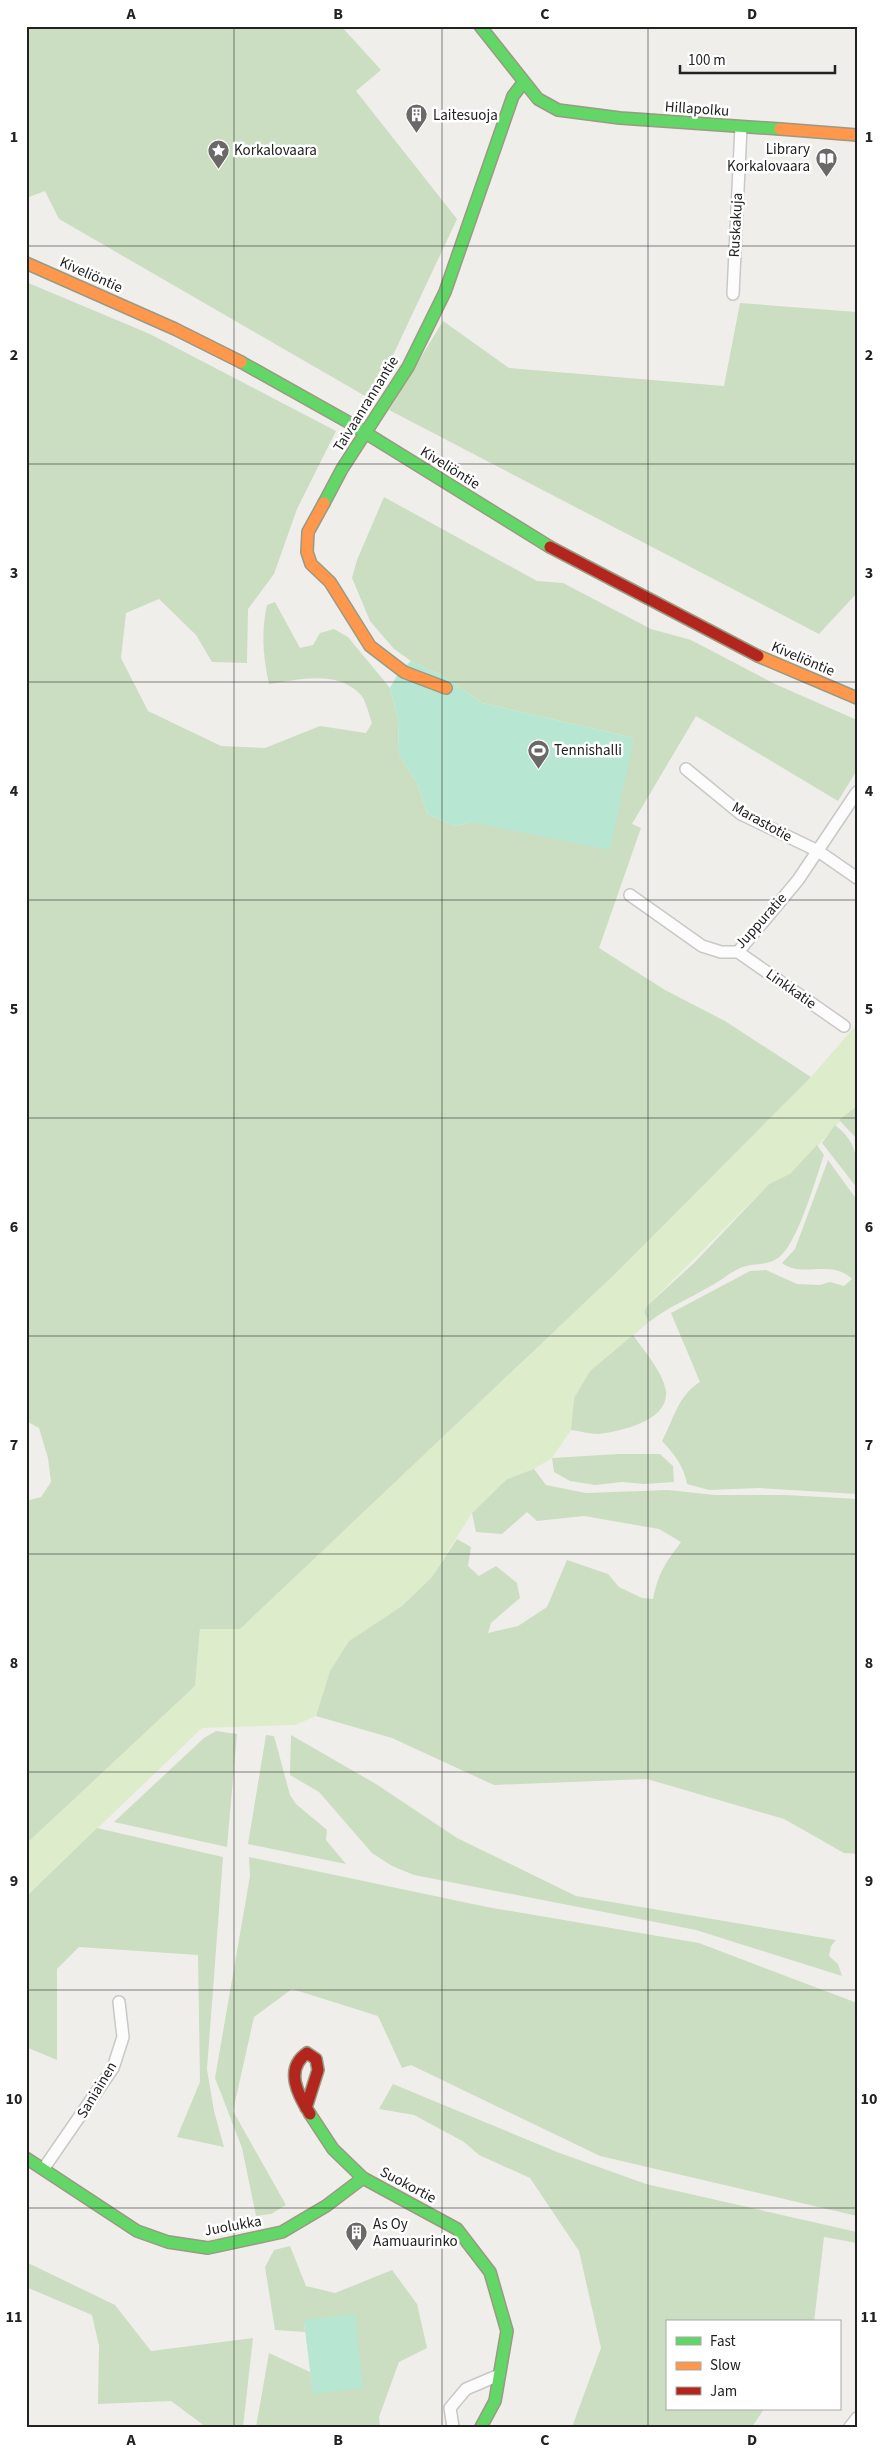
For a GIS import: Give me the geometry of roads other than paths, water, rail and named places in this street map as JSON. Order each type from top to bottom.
[{"type":"street","name":"Hillapolku","points":[[480,26],[523,83],[538,99],[558,110],[572,113],[857,135]]},
{"type":"street","name":"Taivaanrannantie","points":[[446,688],[404,672],[370,646],[330,582],[311,564],[307,552],[308,532],[342,468],[408,366],[445,292],[513,96],[523,83]]},
{"type":"street","name":"Ruskakuja","points":[[733,294],[742,127]]},
{"type":"street","name":"Kiveliöntie","points":[[26,263],[175,330],[258,370],[365,433],[538,540],[765,660],[857,698]]},
{"type":"street","name":"Marastotie","points":[[686,770],[741,814],[818,851],[857,878]]},
{"type":"street","name":"Juppuratie","points":[[630,894],[702,946],[721,952],[738,952],[798,880],[857,792]]},
{"type":"street","name":"Linkkatie","points":[[738,952],[844,1026]]},
{"type":"street","name":"Saniainen","points":[[44,2168],[113,2068],[123,2037],[118,2002]]},
{"type":"street","name":"Suokortie","points":[[306,2108],[334,2149],[363,2178],[457,2229],[490,2272],[507,2331],[495,2401],[481,2427]]},
{"type":"street","name":"Juolukka","points":[[26,2158],[44,2168],[137,2231],[168,2242],[208,2248],[282,2232],[326,2206],[363,2178]]},
{"type":"street","points":[[453,2427],[450,2408],[466,2389],[499,2375]]},
{"type":"street","points":[[850,2427],[857,2418]]},
{"type":"place","name":"Laitesuoja","points":[[417,134]]},
{"type":"place","name":"Korkalovaara","points":[[218,169]]},
{"type":"place","name":"Library Korkalovaara","points":[[826,177]]},
{"type":"place","name":"Tennishalli","points":[[538,769]]},
{"type":"place","name":"As Oy Aamuaurinko","points":[[357,2252]]}]
